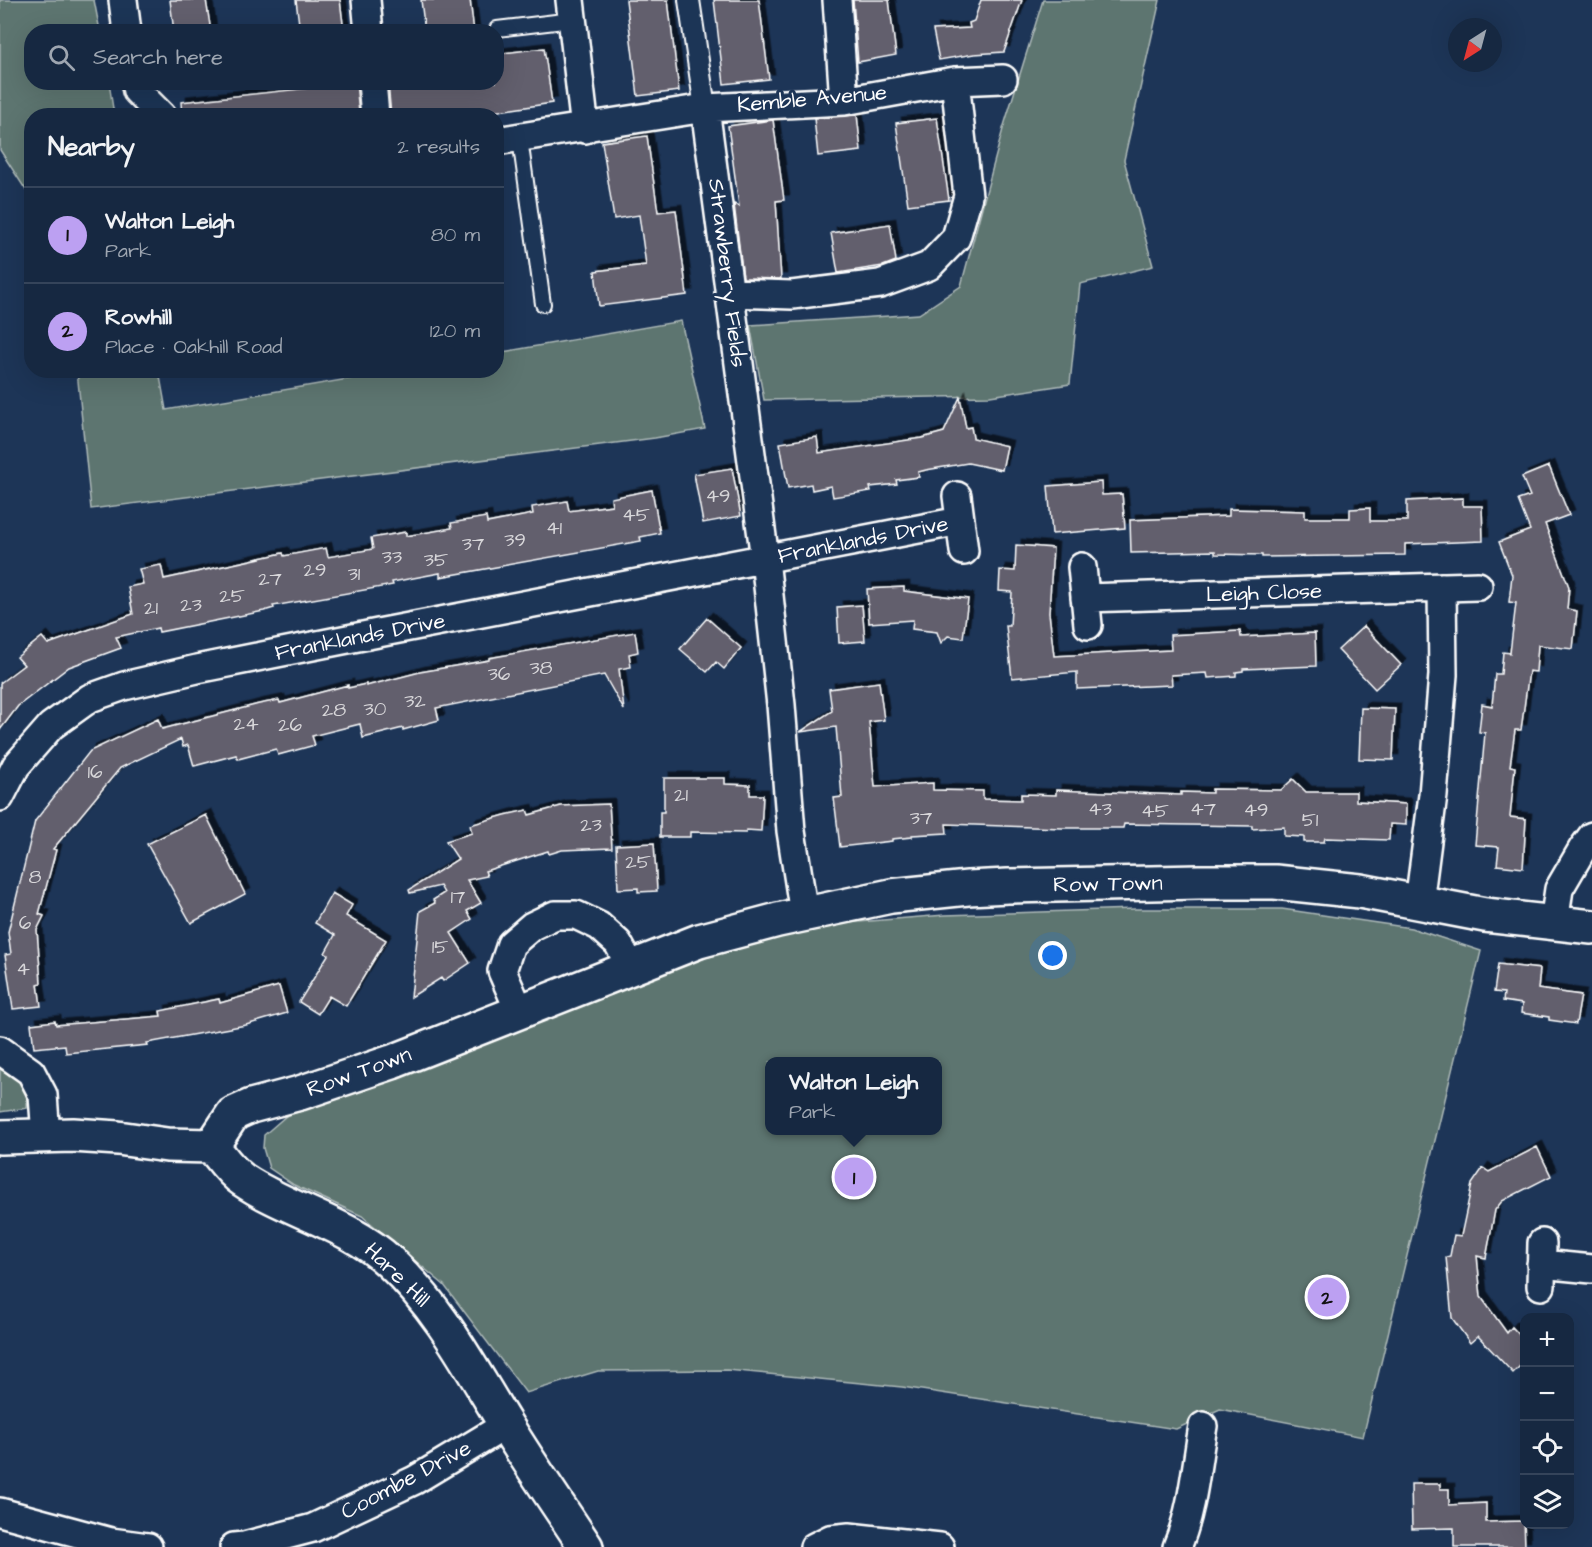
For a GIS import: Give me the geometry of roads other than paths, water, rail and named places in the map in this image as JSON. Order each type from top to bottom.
[{"type":"street","points":[[123,0],[127,24]]},
{"type":"street","points":[[366,0],[368,24]]},
{"type":"street","points":[[508,140],[705,108],[689,0]]},
{"type":"street","points":[[837,0],[844,101]]},
{"type":"street","points":[[571,10],[585,129]]},
{"type":"street","name":"Kemble Avenue","points":[[705,108],[844,101],[955,81],[1003,79]]},
{"type":"street","points":[[729,293],[792,295],[880,284],[929,266],[956,238],[968,196],[955,81]]},
{"type":"street","points":[[136,90],[153,108]]},
{"type":"street","points":[[373,90],[374,108]]},
{"type":"street","name":"Strawberry Fields","points":[[705,108],[765,559]]},
{"type":"street","name":"Franklands Drive","points":[[0,797],[16,766],[51,726],[90,698],[124,686],[366,635],[765,559],[959,508],[964,551]]},
{"type":"street","name":"Franklands Drive","points":[[765,559],[781,705],[791,831],[804,914]]},
{"type":"street","name":"Leigh Close","points":[[1082,567],[1086,612],[1478,586]]},
{"type":"street","points":[[1419,903],[1433,795],[1443,675],[1442,587]]},
{"type":"street","points":[[1554,923],[1559,889],[1592,836]]},
{"type":"street","name":"Row Town","points":[[212,1146],[233,1114],[251,1106],[300,1093],[392,1062],[519,1010],[699,941],[804,914],[891,896],[968,888],[1176,882],[1275,882],[1359,891],[1485,915],[1592,927]]},
{"type":"street","points":[[519,1010],[502,971],[511,944],[532,926],[555,915],[576,915],[599,926],[618,943],[631,967]]},
{"type":"street","points":[[0,1050],[31,1071],[60,1135]]},
{"type":"street","points":[[0,1137],[60,1135],[118,1138],[167,1145],[212,1146]]},
{"type":"street","name":"Hare Hill","points":[[212,1146],[242,1179],[314,1218],[357,1237],[388,1260],[425,1298],[446,1326],[506,1425],[586,1547]]},
{"type":"street","points":[[1541,1265],[1592,1269]]},
{"type":"street","name":"Coombe Drive","points":[[234,1547],[313,1528],[415,1480],[506,1425]]},
{"type":"street","points":[[1177,1547],[1184,1532],[1203,1426]]},
{"type":"street","points":[[0,1512],[111,1542],[148,1547]]},
{"type":"street","points":[[814,1547],[830,1539],[849,1537],[940,1547]]},
{"type":"lane","points":[[504,27],[571,10]]},
{"type":"lane","points":[[508,140],[543,304]]},
{"type":"place","name":"Walton Leigh","points":[[854,1177]]},
{"type":"place","name":"Rowhill","points":[[1327,1297]]}]
